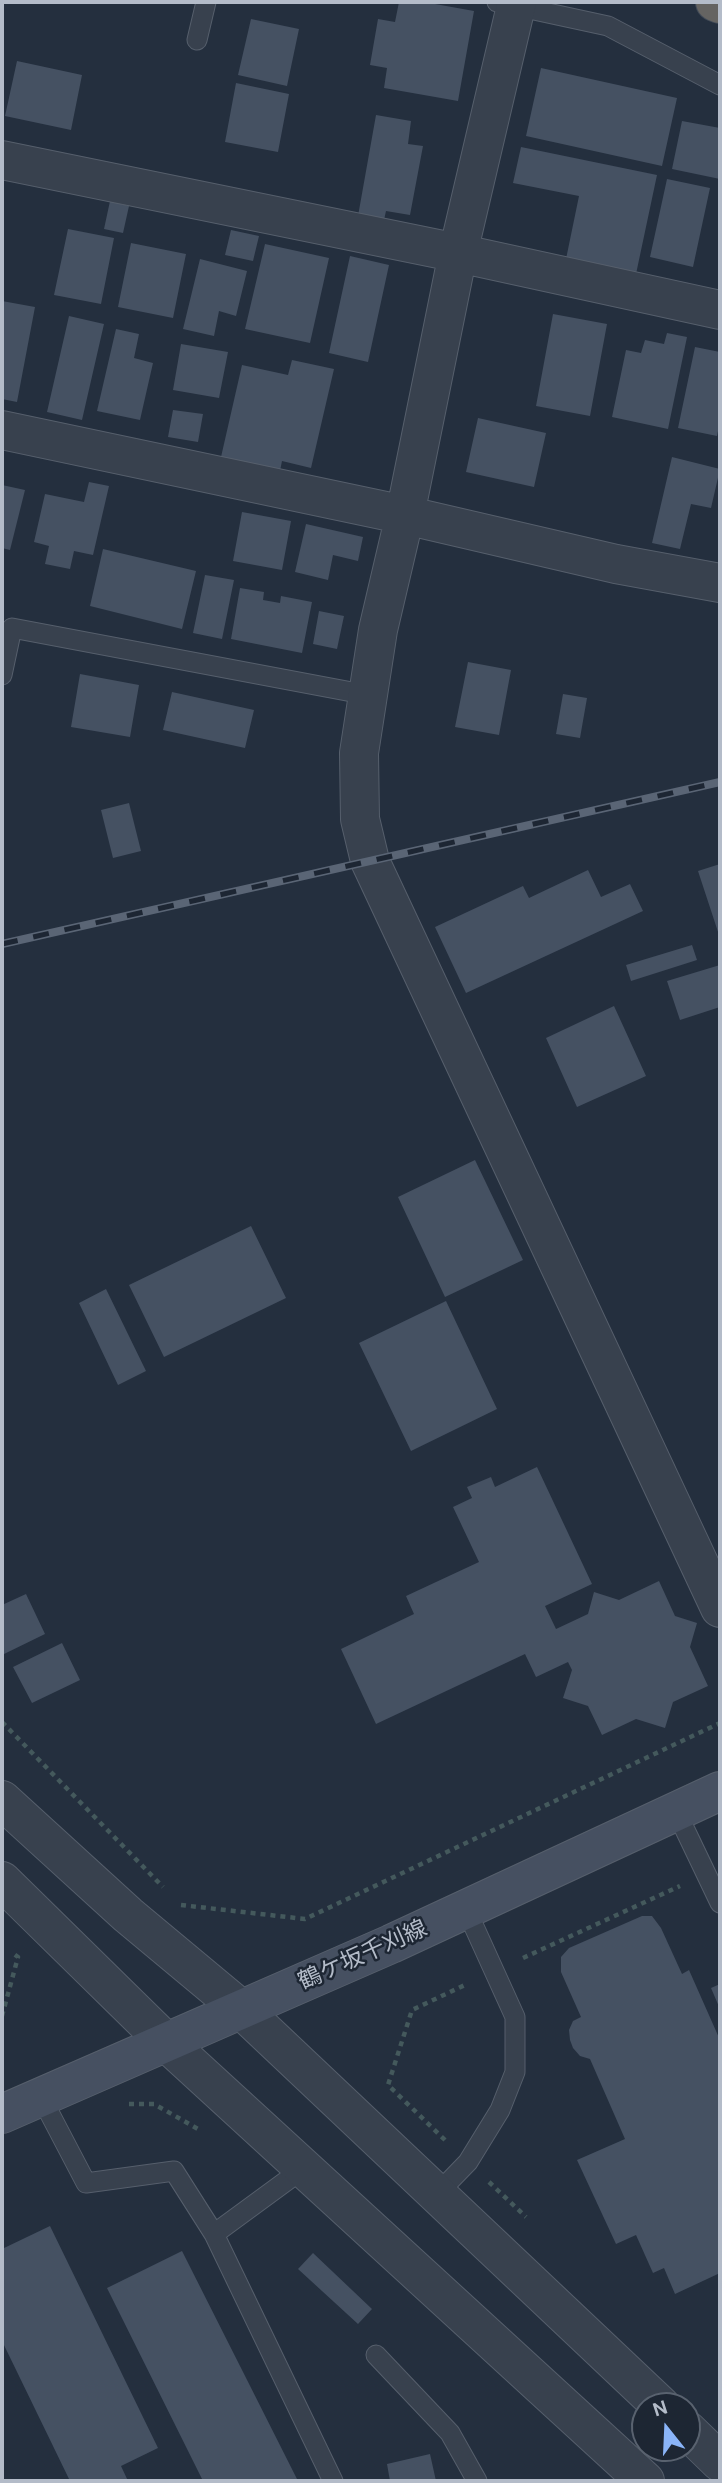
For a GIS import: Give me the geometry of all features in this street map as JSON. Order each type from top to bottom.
[{"type":"highway","points":[[715,2],[720,4]]},
{"type":"main road","name":"鶴ケ坂千刈線","points":[[2,2114],[242,2010],[720,1791]]},
{"type":"street","points":[[510,3],[405,515],[378,630],[359,753],[360,819],[370,861],[720,1608]]},
{"type":"street","points":[[2,160],[458,253],[720,310]]},
{"type":"street","points":[[2,430],[405,515],[616,564],[720,583]]},
{"type":"street","points":[[5,1800],[128,1915],[242,2010],[646,2392]]},
{"type":"street","points":[[2,1881],[166,2042],[645,2481]]},
{"type":"street","points":[[701,2444],[720,2462]]},
{"type":"lane","points":[[197,40],[206,2]]},
{"type":"lane","points":[[510,3],[608,26],[720,85]]},
{"type":"lane","points":[[2,675],[12,628],[368,695]]},
{"type":"lane","points":[[676,1811],[720,1903]]},
{"type":"lane","points":[[437,2194],[468,2162],[500,2110],[515,2073],[515,2017],[466,1909]]},
{"type":"lane","points":[[41,2096],[86,2183],[174,2171],[214,2234],[333,2481]]},
{"type":"lane","points":[[214,2234],[304,2168]]},
{"type":"lane","points":[[376,2355],[450,2433],[477,2481]]},
{"type":"path","points":[[2,1722],[171,1895]]},
{"type":"path","points":[[180,1905],[305,1919],[720,1723]]},
{"type":"path","points":[[526,2218],[388,2085],[412,2010],[706,1873]]},
{"type":"path","points":[[2,2016],[18,1957],[10,1949]]},
{"type":"path","points":[[116,2104],[154,2104],[205,2133]]},
{"type":"building","points":[[399,2],[424,2],[474,11],[458,101],[384,88],[387,68],[370,65],[378,19],[395,22]]},
{"type":"building","points":[[251,19],[299,29],[287,86],[238,75]]},
{"type":"building","points":[[17,61],[82,75],[71,130],[5,116]]},
{"type":"building","points":[[541,68],[677,98],[662,166],[526,136]]},
{"type":"building","points":[[236,83],[289,94],[278,152],[225,142]]},
{"type":"building","points":[[376,115],[411,121],[408,144],[423,146],[410,215],[386,211],[384,220],[358,216]]},
{"type":"building","points":[[682,121],[720,128],[720,179],[672,169]]},
{"type":"building","points":[[521,147],[657,175],[636,274],[566,259],[579,196],[513,183]]},
{"type":"building","points":[[667,179],[710,188],[693,267],[650,257]]},
{"type":"building","points":[[110,201],[129,206],[123,233],[104,229]]},
{"type":"building","points":[[68,229],[114,238],[101,304],[54,295]]},
{"type":"building","points":[[231,230],[259,236],[253,261],[225,255]]},
{"type":"building","points":[[131,243],[186,254],[173,318],[118,307]]},
{"type":"building","points":[[265,244],[329,258],[310,343],[245,329]]},
{"type":"building","points":[[350,256],[389,265],[368,362],[329,353]]},
{"type":"building","points":[[200,259],[247,271],[236,316],[219,311],[214,336],[183,329]]},
{"type":"building","points":[[2,301],[35,307],[17,402],[2,399]]},
{"type":"building","points":[[553,314],[607,324],[590,416],[536,406]]},
{"type":"building","points":[[69,316],[104,324],[82,420],[47,412]]},
{"type":"building","points":[[116,329],[139,334],[134,358],[153,363],[140,420],[97,411]]},
{"type":"building","points":[[667,333],[687,337],[668,429],[612,417],[626,350],[641,353],[645,340],[664,344]]},
{"type":"building","points":[[181,344],[228,352],[219,398],[173,390]]},
{"type":"building","points":[[695,347],[720,352],[720,421],[717,436],[678,428]]},
{"type":"building","points":[[292,360],[334,369],[311,468],[282,461],[280,471],[221,457],[242,365],[288,375]]},
{"type":"building","points":[[173,410],[203,414],[198,442],[168,437]]},
{"type":"building","points":[[478,418],[546,433],[534,487],[466,472]]},
{"type":"building","points":[[672,457],[720,469],[711,508],[691,504],[680,549],[652,543]]},
{"type":"building","points":[[89,482],[109,486],[93,555],[74,551],[70,569],[45,564],[49,546],[34,542],[45,494],[84,502]]},
{"type":"building","points":[[2,485],[25,490],[10,550],[2,548]]},
{"type":"building","points":[[242,512],[291,521],[282,570],[233,561]]},
{"type":"building","points":[[306,524],[363,537],[358,561],[333,555],[328,580],[295,572]]},
{"type":"building","points":[[103,549],[196,571],[182,629],[90,606]]},
{"type":"building","points":[[205,575],[234,580],[222,639],[193,633]]},
{"type":"building","points":[[240,588],[264,592],[263,600],[280,603],[281,596],[312,602],[302,653],[231,639]]},
{"type":"building","points":[[319,611],[344,616],[337,649],[313,644]]},
{"type":"building","points":[[468,662],[511,670],[499,735],[455,727]]},
{"type":"building","points":[[80,674],[139,685],[130,737],[71,727]]},
{"type":"building","points":[[172,692],[254,710],[245,748],[163,730]]},
{"type":"building","points":[[563,694],[587,698],[580,738],[556,734]]},
{"type":"building","points":[[129,803],[141,851],[113,858],[101,810]]},
{"type":"building","points":[[720,864],[720,938],[698,871]]},
{"type":"building","points":[[588,870],[601,897],[630,884],[643,911],[466,993],[435,927],[523,886],[529,898]]},
{"type":"building","points":[[692,945],[697,960],[631,981],[626,965]]},
{"type":"building","points":[[720,965],[720,1007],[680,1020],[667,981]]},
{"type":"building","points":[[614,1006],[646,1076],[577,1107],[546,1038]]},
{"type":"building","points":[[475,1160],[523,1260],[445,1297],[398,1197]]},
{"type":"building","points":[[251,1226],[286,1298],[164,1357],[129,1285]]},
{"type":"building","points":[[106,1289],[146,1371],[118,1385],[79,1303]]},
{"type":"building","points":[[446,1301],[497,1409],[411,1451],[359,1343]]},
{"type":"building","points":[[537,1467],[592,1584],[545,1606],[556,1629],[588,1614],[594,1592],[619,1600],[659,1581],[675,1616],[697,1623],[690,1647],[708,1686],[673,1702],[665,1728],[636,1719],[602,1735],[588,1706],[563,1698],[572,1670],[568,1662],[536,1677],[525,1654],[376,1724],[341,1649],[414,1614],[406,1596],[479,1562],[453,1507],[472,1498],[467,1487],[491,1477],[495,1487]]},
{"type":"building","points":[[26,1594],[45,1634],[2,1655],[2,1605]]},
{"type":"building","points":[[62,1643],[80,1680],[32,1703],[13,1667]]},
{"type":"building","points":[[642,1916],[652,1916],[661,1928],[682,1974],[689,1970],[720,2040],[720,2273],[675,2294],[664,2268],[653,2273],[636,2235],[616,2244],[577,2160],[625,2139],[590,2059],[580,2056],[570,2040],[569,2030],[573,2021],[581,2017],[561,1972],[561,1957],[569,1948]]},
{"type":"building","points":[[720,1984],[720,2009],[711,1988]]},
{"type":"building","points":[[50,2226],[158,2448],[121,2466],[128,2481],[70,2481],[2,2341],[2,2249]]},
{"type":"building","points":[[182,2251],[298,2481],[203,2481],[107,2288]]},
{"type":"building","points":[[313,2253],[372,2309],[358,2324],[298,2269]]},
{"type":"building","points":[[430,2454],[436,2481],[390,2481],[387,2464]]},
{"type":"railway","points":[[2,944],[720,782]]}]
